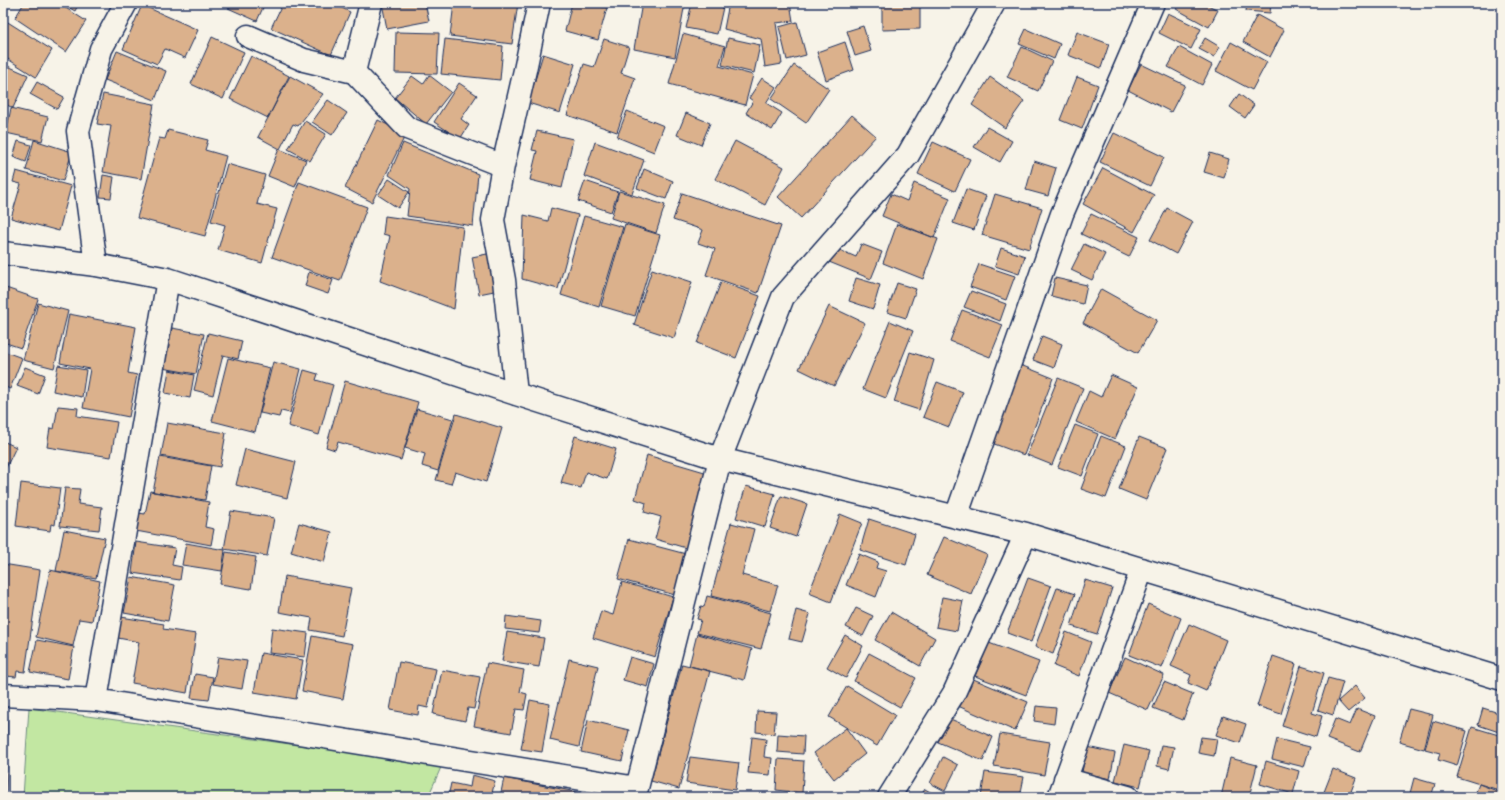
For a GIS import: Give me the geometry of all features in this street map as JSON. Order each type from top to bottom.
[{"type":"street","points":[[96,266],[78,131],[101,49],[126,3]]},
{"type":"street","points":[[354,72],[371,3]]},
{"type":"street","points":[[516,394],[504,280],[493,220],[503,166],[539,3]]},
{"type":"street","points":[[3,695],[96,700],[635,792],[720,459],[783,297],[908,155],[994,3]]},
{"type":"street","points":[[956,517],[1062,214],[1153,3]]},
{"type":"street","points":[[248,36],[304,60],[354,72],[407,128],[503,166]]},
{"type":"street","points":[[3,253],[96,266],[168,279],[516,394],[720,459],[1026,534],[1502,679]]},
{"type":"street","points":[[96,700],[168,279]]},
{"type":"street","points":[[889,797],[954,693],[1026,534]]},
{"type":"street","points":[[1128,797],[1062,788],[1142,569]]},
{"type":"green space","points":[[29,708],[442,765],[428,797],[23,797]]},
{"type":"building","points":[[24,3],[58,3],[86,21],[66,52],[15,18]]},
{"type":"building","points":[[61,3],[79,3],[75,11]]},
{"type":"building","points":[[230,3],[265,3],[257,21],[228,8]]},
{"type":"building","points":[[283,3],[332,3],[350,12],[331,55],[271,28]]},
{"type":"building","points":[[382,3],[425,3],[429,21],[387,29]]},
{"type":"building","points":[[454,3],[518,3],[512,44],[450,36]]},
{"type":"building","points":[[572,3],[588,3],[607,8],[598,40],[565,31]]},
{"type":"building","points":[[642,3],[685,3],[675,57],[634,49]]},
{"type":"building","points":[[692,3],[724,3],[717,34],[686,28]]},
{"type":"building","points":[[729,3],[790,3],[793,21],[776,23],[782,64],[765,67],[761,39],[724,29]]},
{"type":"building","points":[[882,3],[920,3],[920,29],[882,30]]},
{"type":"building","points":[[943,3],[967,3],[967,7],[942,5]]},
{"type":"building","points":[[1115,3],[1132,3],[1129,9]]},
{"type":"building","points":[[1180,3],[1204,3],[1218,10],[1209,27],[1176,9]]},
{"type":"building","points":[[1247,3],[1271,3],[1270,13],[1246,11]]},
{"type":"building","points":[[142,5],[198,30],[185,58],[165,49],[157,64],[123,49]]},
{"type":"building","points":[[1168,13],[1201,29],[1191,49],[1159,33]]},
{"type":"building","points":[[1257,15],[1284,30],[1270,57],[1243,42]]},
{"type":"building","points":[[3,19],[52,50],[36,77],[3,56]]},
{"type":"building","points":[[797,22],[806,55],[787,60],[779,27]]},
{"type":"building","points":[[863,26],[871,51],[855,56],[847,31]]},
{"type":"building","points":[[1026,29],[1060,44],[1054,59],[1019,44]]},
{"type":"building","points":[[396,32],[439,33],[437,74],[395,73]]},
{"type":"building","points":[[1077,32],[1109,44],[1101,68],[1068,55]]},
{"type":"building","points":[[683,34],[725,46],[719,66],[753,75],[745,105],[669,84]]},
{"type":"building","points":[[212,37],[244,52],[223,99],[191,84]]},
{"type":"building","points":[[728,38],[760,45],[754,73],[722,65]]},
{"type":"building","points":[[1205,38],[1220,47],[1214,57],[1199,49]]},
{"type":"building","points":[[445,39],[503,46],[500,80],[441,74]]},
{"type":"building","points":[[604,39],[629,47],[621,73],[635,78],[617,132],[567,115],[584,64],[594,67]]},
{"type":"building","points":[[845,42],[854,70],[826,80],[817,52]]},
{"type":"building","points":[[1231,42],[1267,62],[1252,90],[1216,71]]},
{"type":"building","points":[[1022,47],[1052,61],[1038,91],[1007,77]]},
{"type":"building","points":[[1179,47],[1212,65],[1202,85],[1168,67]]},
{"type":"building","points":[[117,51],[166,71],[155,100],[105,80]]},
{"type":"building","points":[[543,54],[575,64],[560,113],[528,103]]},
{"type":"building","points":[[251,56],[289,76],[268,118],[230,99]]},
{"type":"building","points":[[3,64],[28,75],[13,108],[3,103]]},
{"type":"building","points":[[1141,64],[1185,85],[1171,112],[1128,90]]},
{"type":"building","points":[[794,65],[829,89],[806,123],[771,99]]},
{"type":"building","points":[[429,75],[451,92],[426,124],[395,98],[412,76],[423,84]]},
{"type":"building","points":[[290,76],[323,94],[298,126],[293,124],[280,149],[258,137]]},
{"type":"building","points":[[990,77],[1024,101],[1005,128],[972,105]]},
{"type":"building","points":[[1077,77],[1098,85],[1082,129],[1060,120]]},
{"type":"building","points":[[762,78],[776,87],[766,103],[782,113],[772,130],[746,113],[753,101],[749,98]]},
{"type":"building","points":[[37,82],[64,97],[57,109],[30,94]]},
{"type":"building","points":[[459,83],[477,95],[461,119],[469,125],[460,139],[434,122]]},
{"type":"building","points":[[103,94],[154,104],[141,179],[103,172],[111,126],[97,124]]},
{"type":"building","points":[[1239,94],[1254,105],[1245,118],[1230,107]]},
{"type":"building","points":[[328,100],[347,113],[332,135],[312,122]]},
{"type":"building","points":[[11,108],[48,117],[42,141],[6,133]]},
{"type":"building","points":[[627,111],[664,126],[654,152],[617,137]]},
{"type":"building","points":[[686,113],[710,123],[701,145],[677,135]]},
{"type":"building","points":[[852,115],[876,136],[801,218],[778,197]]},
{"type":"building","points":[[378,120],[406,134],[372,202],[345,188]]},
{"type":"building","points":[[305,121],[326,134],[310,161],[288,149]]},
{"type":"building","points":[[987,127],[1012,141],[1000,162],[974,147]]},
{"type":"building","points":[[168,130],[208,140],[205,150],[226,156],[205,236],[137,218],[159,138],[165,139]]},
{"type":"building","points":[[537,131],[573,139],[562,188],[530,180],[537,151],[532,150]]},
{"type":"building","points":[[1114,133],[1164,157],[1150,186],[1100,162]]},
{"type":"building","points":[[34,140],[72,152],[63,181],[26,170]]},
{"type":"building","points":[[18,141],[31,145],[26,162],[13,157]]},
{"type":"building","points":[[735,141],[784,167],[765,205],[715,179]]},
{"type":"building","points":[[595,142],[644,160],[632,194],[584,176]]},
{"type":"building","points":[[933,142],[970,159],[955,191],[918,174]]},
{"type":"building","points":[[403,143],[478,174],[473,226],[407,216],[410,189],[389,175]]},
{"type":"building","points":[[279,149],[306,160],[295,187],[268,176]]},
{"type":"building","points":[[1210,153],[1229,159],[1224,178],[1204,172]]},
{"type":"building","points":[[1034,161],[1056,168],[1048,196],[1026,190]]},
{"type":"building","points":[[227,164],[265,175],[257,204],[277,209],[262,263],[218,250],[225,225],[211,221]]},
{"type":"building","points":[[1103,168],[1154,195],[1134,232],[1083,204]]},
{"type":"building","points":[[644,169],[673,181],[666,199],[637,188]]},
{"type":"building","points":[[16,171],[71,186],[59,231],[11,218],[21,184],[13,182]]},
{"type":"building","points":[[103,175],[114,177],[111,198],[100,197]]},
{"type":"building","points":[[389,179],[409,192],[398,208],[378,195]]},
{"type":"building","points":[[585,181],[618,192],[611,212],[578,201]]},
{"type":"building","points":[[299,182],[367,207],[340,281],[272,257]]},
{"type":"building","points":[[914,183],[950,198],[934,238],[882,216],[891,194],[907,201]]},
{"type":"building","points":[[966,189],[986,196],[974,230],[953,223]]},
{"type":"building","points":[[619,191],[665,205],[656,233],[611,218]]},
{"type":"building","points":[[682,193],[781,226],[758,293],[706,275],[715,249],[698,243],[703,230],[673,220]]},
{"type":"building","points":[[995,194],[1042,208],[1029,249],[982,235]]},
{"type":"building","points":[[551,208],[578,215],[558,289],[522,279],[524,215],[548,221]]},
{"type":"building","points":[[1167,208],[1193,222],[1176,254],[1150,240]]},
{"type":"building","points":[[1091,214],[1139,237],[1129,257],[1081,234]]},
{"type":"building","points":[[385,216],[463,227],[454,309],[380,281],[390,236],[383,234]]},
{"type":"building","points":[[584,216],[623,227],[599,307],[561,295]]},
{"type":"building","points":[[625,224],[660,235],[635,316],[601,306]]},
{"type":"building","points":[[897,224],[938,239],[923,279],[883,263]]},
{"type":"building","points":[[861,244],[882,252],[871,279],[829,262],[835,248],[856,257]]},
{"type":"building","points":[[1084,244],[1105,254],[1092,280],[1071,270]]},
{"type":"building","points":[[1001,248],[1025,256],[1019,274],[995,266]]},
{"type":"building","points":[[492,253],[499,290],[479,294],[472,257]]},
{"type":"building","points":[[979,264],[1015,276],[1006,300],[970,287]]},
{"type":"building","points":[[652,269],[692,282],[674,338],[634,325]]},
{"type":"building","points":[[309,272],[333,280],[328,294],[305,286]]},
{"type":"building","points":[[856,278],[880,285],[873,309],[849,301]]},
{"type":"building","points":[[1055,278],[1087,285],[1083,304],[1051,296]]},
{"type":"building","points":[[721,282],[760,296],[736,358],[697,343]]},
{"type":"building","points":[[897,283],[916,289],[906,318],[887,312]]},
{"type":"building","points":[[3,287],[38,299],[21,348],[3,342]]},
{"type":"building","points":[[1101,289],[1157,320],[1138,353],[1083,323]]},
{"type":"building","points":[[971,291],[1006,304],[1000,321],[964,307]]},
{"type":"building","points":[[38,303],[68,311],[54,368],[23,360]]},
{"type":"building","points":[[829,306],[865,323],[834,386],[799,369]]},
{"type":"building","points":[[962,310],[1003,325],[990,357],[950,341]]},
{"type":"building","points":[[69,314],[136,327],[128,373],[137,375],[129,417],[83,408],[90,369],[60,363]]},
{"type":"building","points":[[890,321],[913,331],[886,398],[863,389]]},
{"type":"building","points":[[172,328],[204,334],[196,374],[162,368],[164,355],[167,355]]},
{"type":"building","points":[[208,333],[242,341],[238,359],[223,355],[213,395],[194,390]]},
{"type":"building","points":[[1042,336],[1062,344],[1054,368],[1033,360]]},
{"type":"building","points":[[3,351],[22,358],[10,389],[3,386]]},
{"type":"building","points":[[910,352],[934,360],[919,410],[894,402]]},
{"type":"building","points":[[228,358],[270,368],[255,432],[212,421]]},
{"type":"building","points":[[273,362],[301,369],[290,413],[281,411],[279,417],[260,413]]},
{"type":"building","points":[[1018,364],[1053,378],[1024,455],[989,442]]},
{"type":"building","points":[[58,365],[86,370],[82,397],[53,391]]},
{"type":"building","points":[[25,367],[45,375],[38,394],[17,386]]},
{"type":"building","points":[[169,370],[194,375],[190,398],[165,393]]},
{"type":"building","points":[[304,370],[318,374],[316,380],[333,385],[319,435],[288,426]]},
{"type":"building","points":[[1111,375],[1138,387],[1115,439],[1076,422],[1089,391],[1101,397]]},
{"type":"building","points":[[1058,378],[1083,388],[1052,465],[1027,455]]},
{"type":"building","points":[[345,381],[418,402],[401,460],[338,442],[335,450],[326,447]]},
{"type":"building","points":[[937,382],[963,392],[949,427],[923,417]]},
{"type":"building","points":[[58,406],[78,408],[77,416],[117,422],[111,457],[47,447],[50,428],[54,429]]},
{"type":"building","points":[[417,409],[453,419],[438,471],[422,466],[425,454],[405,448]]},
{"type":"building","points":[[456,414],[502,428],[486,482],[455,472],[451,484],[436,480]]},
{"type":"building","points":[[167,423],[226,433],[220,467],[161,456]]},
{"type":"building","points":[[1075,425],[1098,434],[1082,476],[1058,467]]},
{"type":"building","points":[[575,436],[616,449],[607,479],[586,472],[581,488],[561,483]]},
{"type":"building","points":[[1101,436],[1126,446],[1106,498],[1081,489]]},
{"type":"building","points":[[1139,437],[1167,448],[1146,500],[1119,489]]},
{"type":"building","points":[[3,441],[16,447],[3,474]]},
{"type":"building","points":[[245,449],[296,462],[287,498],[236,485]]},
{"type":"building","points":[[647,455],[708,473],[686,548],[655,539],[661,517],[644,512],[646,503],[635,499]]},
{"type":"building","points":[[160,457],[211,466],[205,500],[153,492]]},
{"type":"building","points":[[21,483],[60,488],[55,525],[51,524],[50,531],[16,526]]},
{"type":"building","points":[[746,486],[775,494],[765,527],[736,518]]},
{"type":"building","points":[[65,488],[80,489],[78,504],[102,507],[99,530],[60,526]]},
{"type":"building","points":[[150,491],[209,502],[205,527],[214,529],[211,545],[136,531],[139,513],[145,514]]},
{"type":"building","points":[[781,496],[807,504],[796,537],[770,528]]},
{"type":"building","points":[[231,511],[274,518],[267,556],[224,549]]},
{"type":"building","points":[[840,514],[862,523],[831,602],[809,593]]},
{"type":"building","points":[[869,519],[915,534],[906,565],[860,550]]},
{"type":"building","points":[[299,523],[332,532],[324,562],[291,552]]},
{"type":"building","points":[[731,523],[754,529],[742,575],[778,585],[770,611],[711,596]]},
{"type":"building","points":[[64,530],[105,538],[96,578],[56,571]]},
{"type":"building","points":[[944,537],[987,555],[971,594],[927,575]]},
{"type":"building","points":[[629,539],[686,554],[675,595],[618,579]]},
{"type":"building","points":[[136,542],[175,548],[172,565],[182,567],[180,580],[132,573]]},
{"type":"building","points":[[186,543],[225,550],[222,571],[182,565]]},
{"type":"building","points":[[226,552],[256,557],[251,589],[220,584]]},
{"type":"building","points":[[859,554],[878,562],[876,568],[886,571],[876,597],[846,585]]},
{"type":"building","points":[[3,564],[40,570],[25,672],[17,671],[16,677],[6,676],[7,669],[3,669]]},
{"type":"building","points":[[50,570],[100,581],[92,621],[79,619],[73,646],[36,637]]},
{"type":"building","points":[[285,576],[351,588],[342,636],[310,630],[312,618],[279,612]]},
{"type":"building","points":[[131,577],[175,585],[168,621],[124,613]]},
{"type":"building","points":[[1028,578],[1051,586],[1031,642],[1007,633]]},
{"type":"building","points":[[1085,580],[1112,588],[1097,634],[1071,626]]},
{"type":"building","points":[[622,582],[673,597],[655,657],[593,638],[601,611],[613,615]]},
{"type":"building","points":[[1057,588],[1075,594],[1053,654],[1035,647]]},
{"type":"building","points":[[707,596],[771,613],[761,649],[697,633],[701,620],[697,619],[701,606],[704,607]]},
{"type":"building","points":[[942,597],[963,601],[957,631],[936,627]]},
{"type":"building","points":[[1148,604],[1181,618],[1162,668],[1129,655]]},
{"type":"building","points":[[856,608],[873,616],[863,636],[846,627]]},
{"type":"building","points":[[796,610],[810,614],[802,642],[789,639]]},
{"type":"building","points":[[891,612],[935,638],[920,666],[875,640]]},
{"type":"building","points":[[506,616],[541,621],[539,633],[505,629]]},
{"type":"building","points":[[121,617],[164,624],[163,629],[196,634],[187,693],[132,683],[139,642],[118,638]]},
{"type":"building","points":[[1189,624],[1226,640],[1206,691],[1188,683],[1191,675],[1171,666]]},
{"type":"building","points":[[272,628],[308,633],[305,657],[269,653]]},
{"type":"building","points":[[507,632],[544,638],[539,667],[502,661]]},
{"type":"building","points":[[1066,632],[1091,642],[1079,676],[1054,666]]},
{"type":"building","points":[[697,634],[752,649],[744,680],[689,666]]},
{"type":"building","points":[[845,635],[863,646],[846,678],[827,667]]},
{"type":"building","points":[[312,636],[353,644],[343,699],[302,691]]},
{"type":"building","points":[[37,640],[74,647],[68,679],[30,672]]},
{"type":"building","points":[[989,643],[1039,662],[1026,695],[975,676]]},
{"type":"building","points":[[261,653],[303,660],[296,699],[254,692]]},
{"type":"building","points":[[869,653],[916,678],[900,707],[854,681]]},
{"type":"building","points":[[1273,656],[1296,664],[1281,714],[1257,706]]},
{"type":"building","points":[[218,657],[247,661],[242,689],[213,684]]},
{"type":"building","points":[[630,657],[654,664],[648,687],[623,680]]},
{"type":"building","points":[[1125,657],[1164,675],[1148,710],[1109,693]]},
{"type":"building","points":[[569,659],[598,666],[579,747],[550,740]]},
{"type":"building","points":[[399,662],[436,669],[428,708],[419,706],[418,715],[390,710]]},
{"type":"building","points":[[487,663],[524,670],[520,692],[527,694],[524,710],[516,709],[511,733],[474,726]]},
{"type":"building","points":[[682,664],[710,671],[679,789],[651,781]]},
{"type":"building","points":[[1301,666],[1324,673],[1312,713],[1322,716],[1316,737],[1282,726]]},
{"type":"building","points":[[442,670],[480,677],[474,709],[468,708],[465,721],[433,714]]},
{"type":"building","points":[[195,674],[213,677],[209,700],[191,698]]},
{"type":"building","points":[[971,678],[1028,702],[1015,731],[958,706]]},
{"type":"building","points":[[1328,678],[1343,682],[1333,715],[1318,710]]},
{"type":"building","points":[[1164,682],[1193,694],[1183,720],[1153,708]]},
{"type":"building","points":[[847,686],[895,715],[877,746],[829,717]]},
{"type":"building","points":[[1355,686],[1365,698],[1348,712],[1338,701]]},
{"type":"building","points":[[530,700],[550,704],[542,752],[521,749]]},
{"type":"building","points":[[1036,706],[1056,708],[1054,724],[1034,721]]},
{"type":"building","points":[[1483,708],[1502,714],[1502,733],[1478,725]]},
{"type":"building","points":[[1357,709],[1375,716],[1360,752],[1327,739],[1335,719],[1350,725]]},
{"type":"building","points":[[1409,709],[1433,715],[1424,749],[1399,742]]},
{"type":"building","points":[[757,711],[776,712],[774,734],[756,732]]},
{"type":"building","points":[[3,715],[7,715],[7,761],[3,761]]},
{"type":"building","points":[[1223,716],[1246,724],[1240,743],[1216,735]]},
{"type":"building","points":[[948,718],[993,737],[983,761],[938,742]]},
{"type":"building","points":[[588,720],[629,730],[622,761],[581,752]]},
{"type":"building","points":[[1433,721],[1467,731],[1457,766],[1438,760],[1440,753],[1425,749]]},
{"type":"building","points":[[1472,727],[1502,736],[1502,791],[1457,777]]},
{"type":"building","points":[[846,728],[865,754],[834,779],[814,753]]},
{"type":"building","points":[[778,734],[804,736],[803,754],[777,752]]},
{"type":"building","points":[[1000,734],[1050,742],[1044,775],[994,766]]},
{"type":"building","points":[[752,737],[766,739],[764,757],[772,758],[770,775],[748,773]]},
{"type":"building","points":[[1201,737],[1217,739],[1214,756],[1198,753]]},
{"type":"building","points":[[1277,739],[1310,747],[1304,767],[1272,759]]},
{"type":"building","points":[[1124,745],[1149,751],[1140,787],[1115,781]]},
{"type":"building","points":[[1161,745],[1174,747],[1169,769],[1157,766]]},
{"type":"building","points":[[1087,747],[1115,753],[1110,779],[1082,772]]},
{"type":"building","points":[[690,757],[739,763],[735,790],[686,783]]},
{"type":"building","points":[[943,757],[958,765],[945,791],[930,783]]},
{"type":"building","points":[[1230,758],[1257,765],[1249,797],[1221,797]]},
{"type":"building","points":[[778,759],[804,761],[802,793],[776,790]]},
{"type":"building","points":[[1266,761],[1299,771],[1293,794],[1260,784]]},
{"type":"building","points":[[3,764],[7,764],[6,797],[3,797]]},
{"type":"building","points":[[1333,769],[1356,778],[1349,797],[1322,797]]},
{"type":"building","points":[[985,772],[1024,777],[1020,797],[981,797]]},
{"type":"building","points":[[472,775],[495,781],[491,797],[448,797],[451,783],[470,787]]},
{"type":"building","points":[[504,778],[582,793],[581,797],[500,797]]},
{"type":"building","points":[[1414,778],[1435,784],[1431,797],[1409,797]]},
{"type":"building","points":[[1479,784],[1502,793],[1502,797],[1474,797]]},
{"type":"building","points":[[925,789],[939,797],[920,797]]}]
